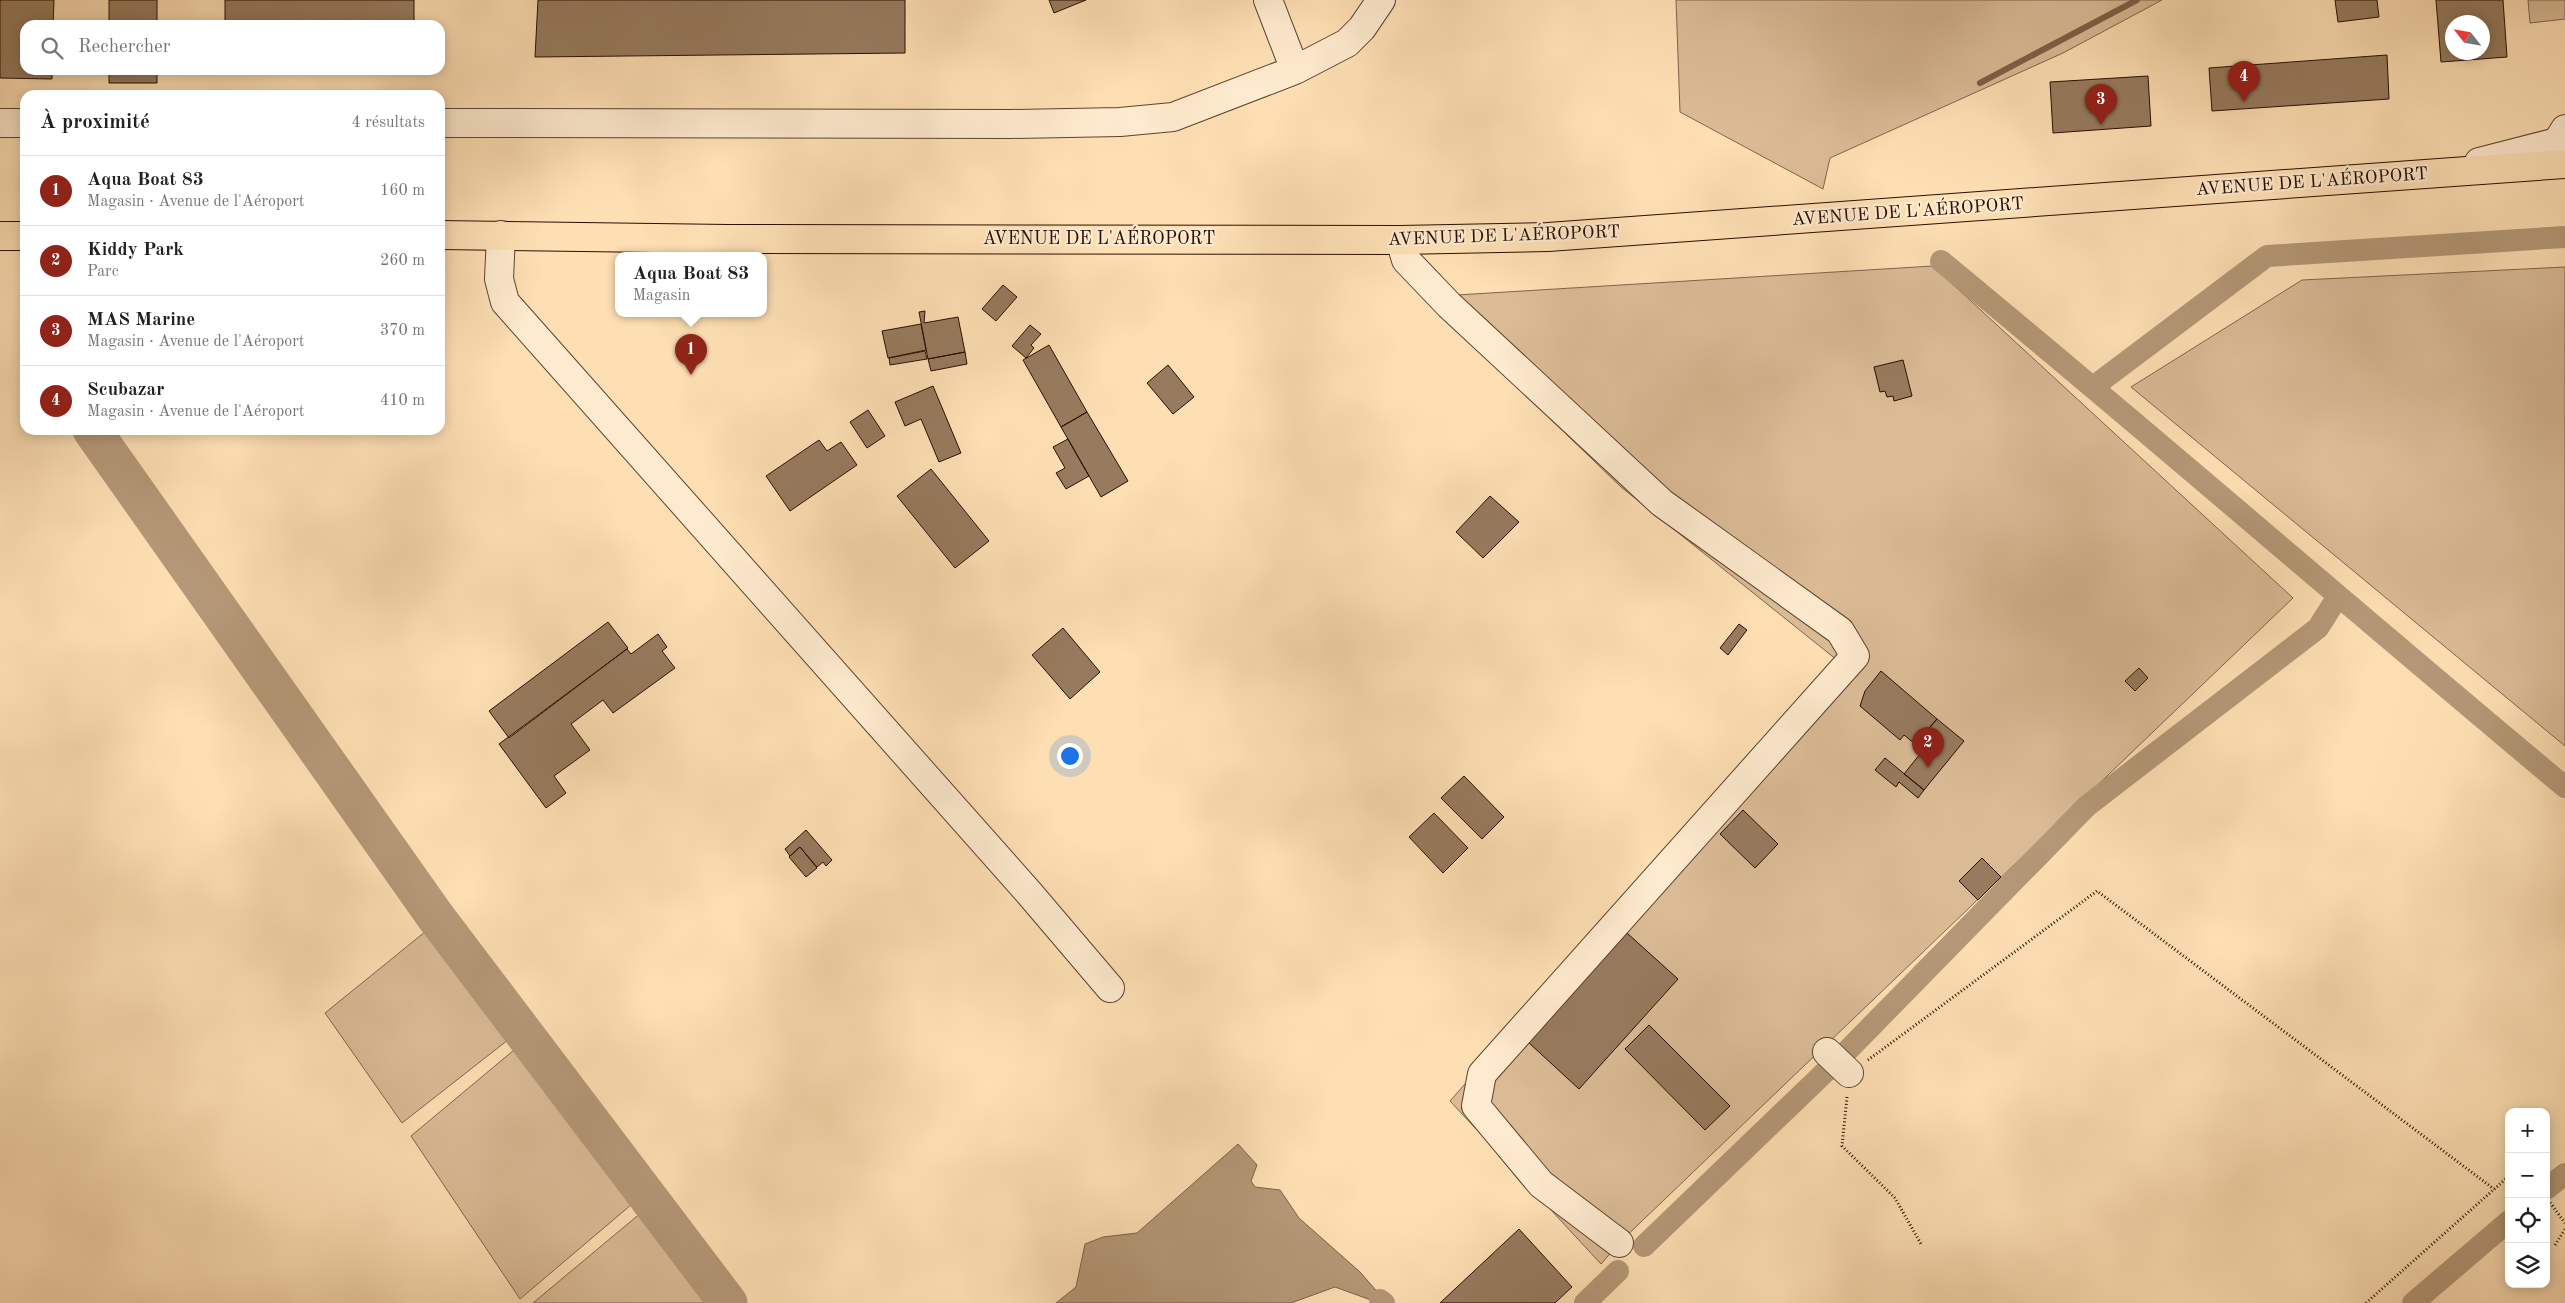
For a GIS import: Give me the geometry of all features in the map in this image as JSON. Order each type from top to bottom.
[{"type":"main road","name":"AVENUE DE L'AÉROPORT","points":[[445,236],[728,239],[1400,240],[1558,237],[2565,164]]},
{"type":"main road","points":[[0,236],[20,236]]},
{"type":"street","points":[[1268,0],[1295,70]]},
{"type":"street","points":[[445,123],[1120,122],[1174,117],[1295,70],[1346,43],[1362,28],[1381,0]]},
{"type":"street","points":[[0,123],[20,123]]},
{"type":"street","points":[[2431,173],[2532,150],[2557,142],[2565,129]]},
{"type":"street","points":[[500,236],[498,279],[505,302],[1049,916],[1110,988]]},
{"type":"street","points":[[1400,240],[1406,260],[1449,305],[1662,503],[1840,631],[1855,656],[1482,1074],[1476,1106],[1541,1184],[1619,1243]]},
{"type":"street","points":[[1827,1052],[1849,1073]]},
{"type":"path","points":[[1921,1244],[1895,1198],[1842,1146],[1849,1073],[2097,891],[2494,1189]]},
{"type":"path","points":[[2366,1303],[2505,1179]]},
{"type":"path","points":[[2547,1198],[2565,1222]]},
{"type":"path","points":[[2556,1245],[2565,1229]]},
{"type":"shaded area","points":[[1676,0],[2162,0],[2063,53],[1830,158],[1823,189],[1680,112]]},
{"type":"shaded area","points":[[2528,0],[2565,0],[2565,19],[2530,23]]},
{"type":"shaded area","points":[[1933,266],[2293,598],[1619,1243],[1601,1264],[1450,1101],[1837,660],[1621,487],[1424,297]]},
{"type":"shaded area","points":[[2565,267],[2565,746],[2131,387],[2302,280]]},
{"type":"shaded area","points":[[431,927],[513,1036],[402,1123],[325,1013]]},
{"type":"shaded area","points":[[520,1045],[638,1199],[520,1299],[411,1136]]},
{"type":"shaded area","points":[[1238,1144],[1257,1165],[1251,1181],[1255,1187],[1280,1190],[1299,1218],[1360,1272],[1381,1296],[1379,1303],[1335,1287],[1291,1303],[1056,1303],[1076,1287],[1085,1244],[1103,1237],[1137,1233]]},
{"type":"shaded area","points":[[642,1212],[711,1303],[533,1303]]},
{"type":"building","points":[[0,0],[54,0],[53,20],[20,20],[20,75],[52,75],[52,79],[0,78]]},
{"type":"building","points":[[109,0],[157,0],[157,20],[109,20]]},
{"type":"building","points":[[225,0],[414,0],[414,20],[225,20]]},
{"type":"building","points":[[538,0],[905,0],[905,53],[535,57]]},
{"type":"building","points":[[1049,0],[1086,0],[1054,13]]},
{"type":"building","points":[[2335,0],[2377,0],[2379,17],[2338,22]]},
{"type":"building","points":[[2436,0],[2503,0],[2507,57],[2490,58],[2490,15],[2445,15],[2445,60],[2467,60],[2441,62]]},
{"type":"building","points":[[2387,55],[2389,99],[2212,111],[2209,68]]},
{"type":"building","points":[[109,75],[157,75],[157,83],[109,83]]},
{"type":"building","points":[[2148,76],[2151,126],[2053,133],[2050,82]]},
{"type":"building","points":[[1003,285],[1017,297],[996,321],[982,309]]},
{"type":"building","points":[[925,311],[924,323],[958,317],[965,352],[928,359],[919,312]]},
{"type":"building","points":[[921,324],[926,350],[888,358],[882,331]]},
{"type":"building","points":[[1030,325],[1041,334],[1031,345],[1034,348],[1026,358],[1012,346]]},
{"type":"building","points":[[1049,345],[1087,412],[1061,427],[1023,360]]},
{"type":"building","points":[[925,351],[927,359],[890,365],[889,358]]},
{"type":"building","points":[[965,352],[967,364],[931,371],[928,359]]},
{"type":"building","points":[[1903,360],[1912,396],[1894,401],[1893,396],[1887,397],[1885,391],[1880,392],[1874,367]]},
{"type":"building","points":[[1168,365],[1194,397],[1173,414],[1147,383]]},
{"type":"building","points":[[933,386],[961,453],[939,462],[921,419],[905,426],[895,402]]},
{"type":"building","points":[[868,410],[885,436],[867,448],[850,422]]},
{"type":"building","points":[[1087,412],[1128,481],[1101,497],[1061,427]]},
{"type":"building","points":[[1068,439],[1089,476],[1066,489],[1056,473],[1065,468],[1053,447]]},
{"type":"building","points":[[819,440],[827,451],[841,442],[857,465],[790,511],[766,476]]},
{"type":"building","points":[[931,469],[989,541],[955,568],[897,496]]},
{"type":"building","points":[[1490,496],[1519,522],[1483,558],[1456,532]]},
{"type":"building","points":[[608,622],[628,648],[509,738],[489,711]]},
{"type":"building","points":[[1739,624],[1747,630],[1728,655],[1720,648]]},
{"type":"building","points":[[1063,628],[1100,672],[1070,699],[1032,655]]},
{"type":"building","points":[[658,634],[667,647],[662,651],[675,668],[613,713],[603,700],[571,724],[590,750],[554,776],[566,793],[546,808],[499,744],[627,649],[631,654]]},
{"type":"building","points":[[2139,668],[2148,678],[2135,691],[2125,681]]},
{"type":"building","points":[[1881,671],[1937,719],[1915,744],[1904,735],[1900,740],[1860,706],[1865,691]]},
{"type":"building","points":[[1937,719],[1964,741],[1924,790],[1904,774],[1924,749],[1917,743]]},
{"type":"building","points":[[1885,758],[1924,790],[1918,798],[1899,782],[1896,787],[1875,770]]},
{"type":"building","points":[[1464,776],[1504,817],[1482,839],[1441,798]]},
{"type":"building","points":[[1743,810],[1778,844],[1755,868],[1720,834]]},
{"type":"building","points":[[1434,813],[1468,848],[1443,873],[1409,837]]},
{"type":"building","points":[[806,830],[832,860],[826,866],[823,862],[817,867],[800,847],[790,856],[785,849]]},
{"type":"building","points":[[800,847],[817,868],[806,877],[789,857]]},
{"type":"building","points":[[1982,858],[2001,877],[1978,900],[1959,881]]},
{"type":"building","points":[[1627,933],[1678,979],[1579,1089],[1528,1042]]},
{"type":"building","points":[[1649,1025],[1730,1106],[1705,1130],[1625,1049]]},
{"type":"building","points":[[1519,1229],[1572,1287],[1555,1303],[1440,1303]]},
{"type":"waterway","points":[[1980,83],[2137,0]]},
{"type":"waterway","points":[[2093,387],[2267,256],[2565,237]]},
{"type":"waterway","points":[[1941,261],[2565,787]]},
{"type":"waterway","points":[[96,435],[435,916],[728,1303]]},
{"type":"waterway","points":[[1644,1246],[1849,1049],[2087,806],[2318,628],[2337,598]]},
{"type":"waterway","points":[[2550,1186],[2565,1174]]},
{"type":"waterway","points":[[2413,1303],[2505,1224]]},
{"type":"waterway","points":[[1585,1303],[1618,1271]]},
{"type":"waterway","points":[[1380,1300],[1384,1303]]},
{"type":"place","name":"Scubazar","points":[[2244,102]]},
{"type":"place","name":"MAS Marine","points":[[2101,125]]},
{"type":"place","name":"Aqua Boat 83","points":[[691,375]]},
{"type":"place","name":"Kiddy Park","points":[[1928,768]]}]
